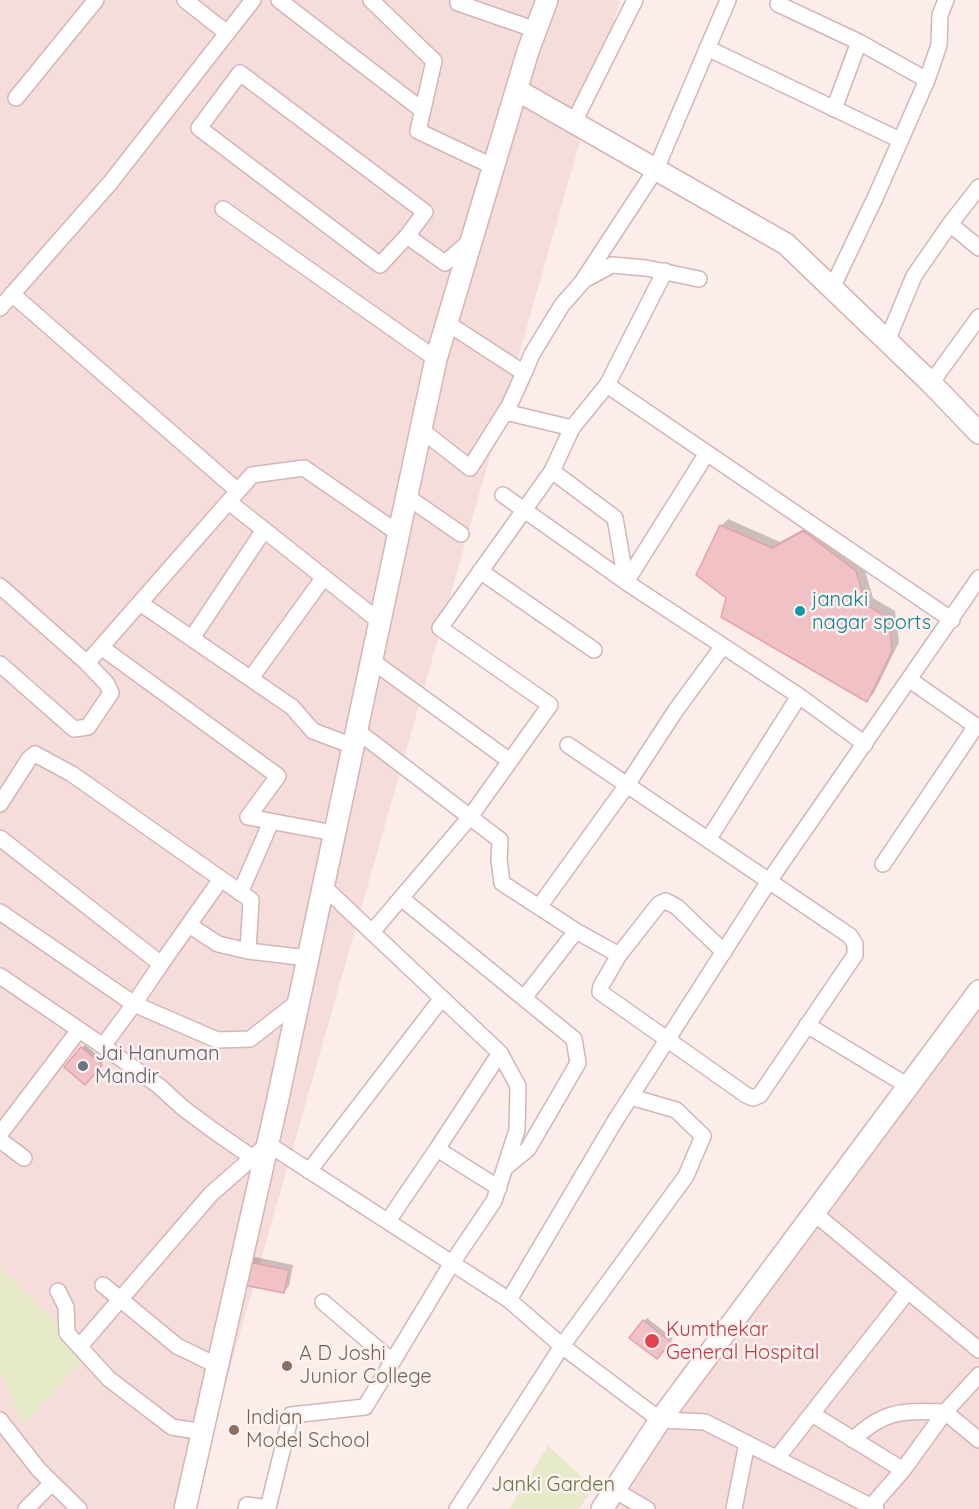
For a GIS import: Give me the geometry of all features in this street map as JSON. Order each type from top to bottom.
[{"type":"street","points":[[16,98],[96,0]]},
{"type":"street","points":[[185,0],[227,33]]},
{"type":"street","points":[[0,308],[110,183],[253,0]]},
{"type":"street","points":[[279,0],[422,110]]},
{"type":"street","points":[[371,0],[434,61],[418,131],[494,167]]},
{"type":"street","points":[[458,0],[458,3],[536,30]]},
{"type":"street","points":[[185,1509],[218,1366],[260,1151],[299,1001],[436,359],[517,90],[547,0]]},
{"type":"street","points":[[574,122],[635,0]]},
{"type":"street","points":[[420,429],[470,468],[505,412],[532,354],[562,305],[584,280],[656,169],[728,0]]},
{"type":"street","points":[[780,0],[778,4],[859,42],[927,80]]},
{"type":"street","points":[[832,288],[876,196],[927,80],[939,45],[940,15],[946,0]]},
{"type":"street","points":[[834,109],[859,42]]},
{"type":"street","points":[[707,48],[900,140]]},
{"type":"street","points":[[240,73],[425,212],[407,236],[380,265],[199,128],[240,73]]},
{"type":"street","points":[[517,90],[786,244],[931,383],[979,433]]},
{"type":"street","points":[[887,341],[914,276],[979,187]]},
{"type":"street","points":[[223,209],[436,359]]},
{"type":"street","points":[[950,224],[979,248]]},
{"type":"street","points":[[407,236],[445,263],[473,238]]},
{"type":"street","points":[[584,280],[612,265],[646,267],[699,279]]},
{"type":"street","points":[[372,932],[470,818],[550,705],[440,628],[552,471],[572,428],[607,385],[664,271]]},
{"type":"street","points":[[12,294],[233,496],[264,530],[380,621]]},
{"type":"street","points":[[931,383],[979,317]]},
{"type":"street","points":[[447,323],[524,373]]},
{"type":"street","points":[[607,385],[952,620]]},
{"type":"street","points":[[505,412],[572,428]]},
{"type":"street","points":[[626,582],[707,453]]},
{"type":"street","points":[[87,663],[252,475],[304,468],[398,533]]},
{"type":"street","points":[[552,471],[615,518],[626,582]]},
{"type":"street","points":[[503,495],[626,582],[799,696],[865,744]]},
{"type":"street","points":[[406,496],[461,534]]},
{"type":"street","points":[[192,638],[264,530]]},
{"type":"street","points":[[480,571],[594,650]]},
{"type":"street","points":[[251,678],[324,577]]},
{"type":"street","points":[[509,1300],[631,1097],[769,881],[979,578]]},
{"type":"street","points":[[0,586],[87,663],[107,684],[111,693],[88,727],[75,729],[0,664]]},
{"type":"street","points":[[140,603],[292,706],[314,731],[354,738],[500,840],[499,860],[502,883],[576,931],[619,955]]},
{"type":"street","points":[[539,907],[627,785],[676,710],[723,645]]},
{"type":"street","points":[[101,647],[278,776],[248,817],[334,833]]},
{"type":"street","points":[[371,660],[510,761]]},
{"type":"street","points":[[883,864],[976,726],[910,680]]},
{"type":"street","points":[[708,840],[799,696]]},
{"type":"street","points":[[568,746],[850,936],[855,944],[855,955],[760,1095],[753,1098],[600,992],[601,986],[619,955],[659,904],[666,901],[677,907],[724,952]]},
{"type":"street","points":[[0,804],[35,753],[72,774],[251,900],[248,951]]},
{"type":"street","points":[[240,893],[271,822]]},
{"type":"street","points":[[0,838],[161,964]]},
{"type":"street","points":[[103,1046],[221,879]]},
{"type":"street","points":[[246,1509],[247,1505],[268,1508],[291,1415],[364,1407],[452,1263],[494,1201],[517,1130],[518,1086],[500,1053],[323,886]]},
{"type":"street","points":[[401,898],[574,1039],[578,1063],[528,1149],[506,1167]]},
{"type":"street","points":[[0,912],[134,1004],[217,1040],[250,1039],[299,1001]]},
{"type":"street","points":[[189,925],[218,944],[248,951],[308,958]]},
{"type":"street","points":[[525,998],[576,931]]},
{"type":"street","points":[[0,976],[159,1086],[183,1108],[214,1131],[309,1171],[509,1300],[562,1346],[660,1420],[705,1422],[872,1508],[945,1412],[979,1375]]},
{"type":"street","points":[[602,1509],[660,1420],[979,991]]},
{"type":"street","points":[[309,1171],[442,998]]},
{"type":"street","points":[[807,1025],[908,1086]]},
{"type":"street","points":[[0,1134],[79,1030]]},
{"type":"street","points":[[388,1221],[500,1053]]},
{"type":"street","points":[[457,1509],[562,1346],[686,1176],[703,1136],[676,1110],[631,1097]]},
{"type":"street","points":[[0,1140],[24,1158]]},
{"type":"street","points":[[437,1149],[499,1188]]},
{"type":"street","points":[[80,1346],[211,1194],[260,1151]]},
{"type":"street","points":[[814,1213],[979,1350]]},
{"type":"street","points":[[103,1285],[177,1346],[218,1366]]},
{"type":"street","points":[[58,1291],[66,1307],[67,1333],[109,1379],[172,1427],[202,1432]]},
{"type":"street","points":[[777,1458],[908,1291]]},
{"type":"street","points":[[323,1302],[393,1361]]},
{"type":"street","points":[[853,1440],[869,1424],[900,1411],[945,1412],[979,1440]]},
{"type":"street","points":[[812,1414],[903,1470]]},
{"type":"street","points":[[0,1420],[39,1470],[79,1509]]},
{"type":"street","points":[[734,1509],[747,1443]]},
{"type":"street","points":[[26,1509],[52,1483]]},
{"type":"street","points":[[614,1490],[647,1509]]},
{"type":"shaded area","points":[[0,0],[620,0],[190,1509],[0,1509]]},
{"type":"shaded area","points":[[979,991],[979,1509],[602,1509]]},
{"type":"green space","points":[[0,1267],[88,1355],[23,1425],[0,1371]]},
{"type":"green space","name":"Janki Garden","points":[[548,1446],[593,1487],[579,1509],[509,1509]]},
{"type":"building","name":"janaki nagar sports","points":[[720,525],[772,548],[803,531],[856,571],[866,605],[889,618],[892,651],[867,702],[721,617],[726,598],[696,575]]},
{"type":"building","name":"Jai Hanuman Mandir","points":[[81,1047],[102,1065],[85,1085],[64,1067]]},
{"type":"building","points":[[248,1262],[289,1270],[284,1293],[243,1285]]},
{"type":"building","points":[[643,1320],[671,1342],[657,1359],[629,1338]]},
{"type":"place","name":"janaki nagar sports","points":[[800,611]]},
{"type":"place","name":"Jai Hanuman Mandir","points":[[83,1066]]},
{"type":"place","name":"Kumthekar General Hospital","points":[[652,1341]]},
{"type":"place","name":"A D Joshi Junior College","points":[[287,1366]]},
{"type":"place","name":"Indian Model School","points":[[234,1430]]}]
